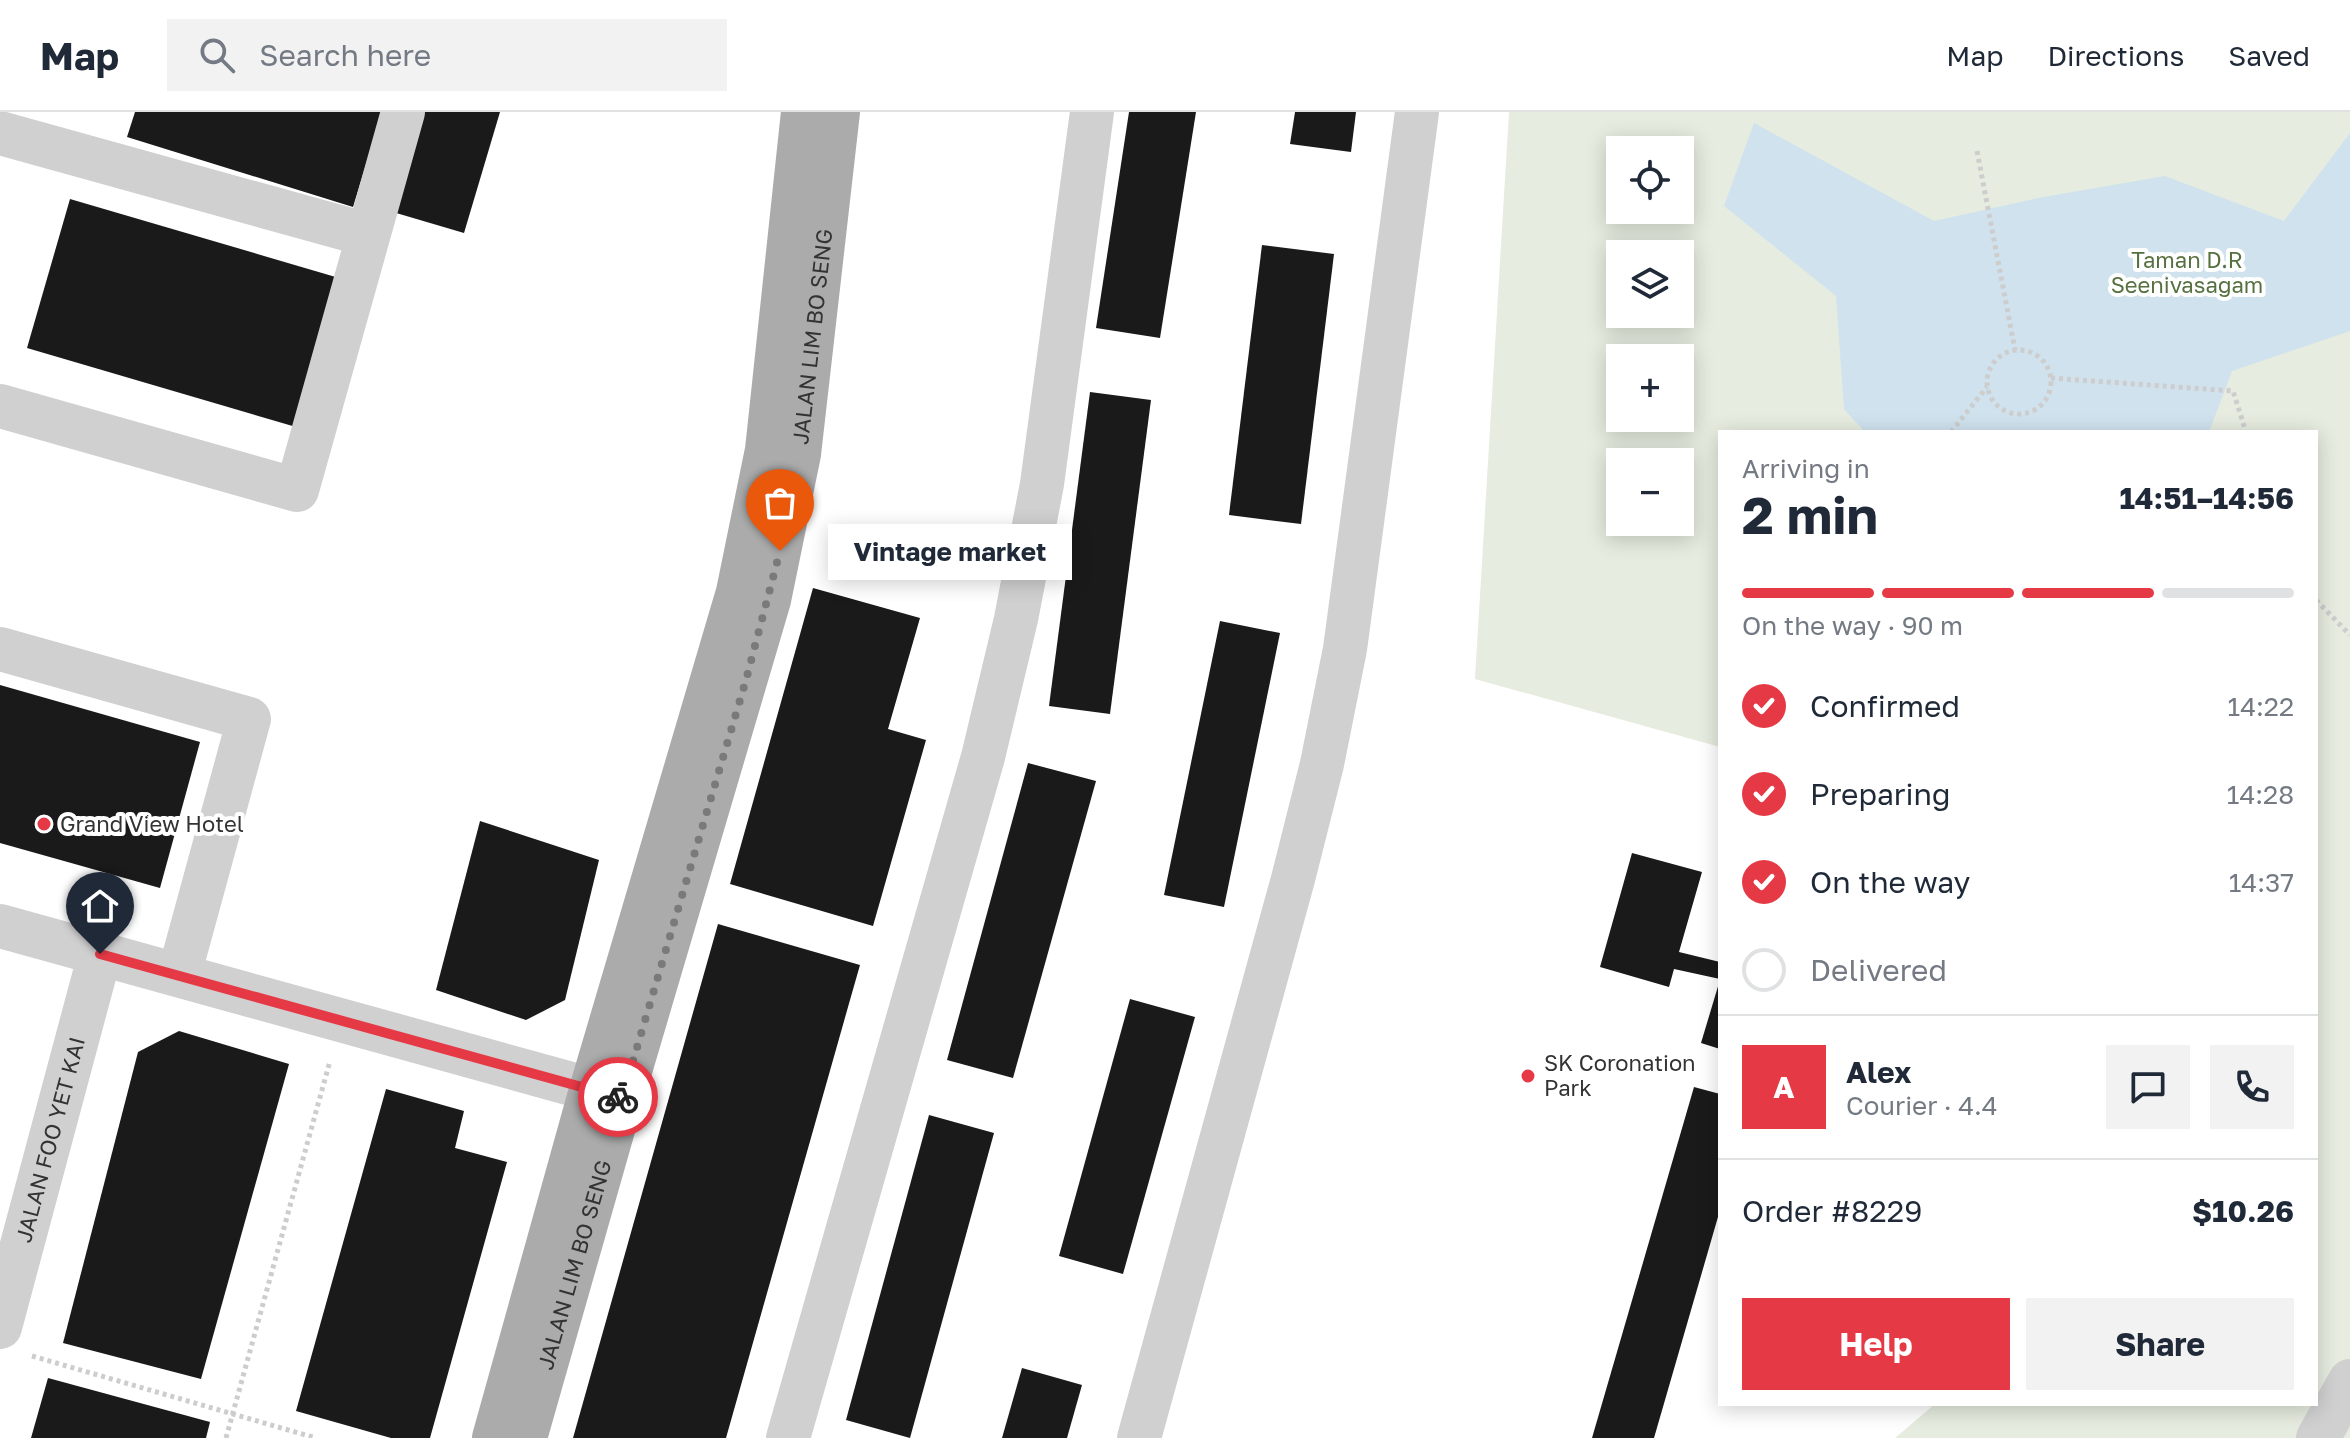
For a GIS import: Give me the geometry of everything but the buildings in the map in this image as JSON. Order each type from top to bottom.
[{"type":"main road","name":"JALAN LIM BO SENG","points":[[525,1438],[607,1094],[754,521],[767,450],[803,112]]},
{"type":"main road","name":"JALAN LIM BO SENG","points":[[494,1438],[746,680],[769,600],[799,454],[838,112]]},
{"type":"street","points":[[0,406],[297,490],[403,112]]},
{"type":"street","points":[[788,1438],[983,757],[1016,619],[1042,484],[1092,112]]},
{"type":"street","points":[[1139,1438],[1322,764],[1345,649],[1417,112]]},
{"type":"street","points":[[0,133],[368,235]]},
{"type":"street","points":[[0,649],[249,719],[179,975]]},
{"type":"street","points":[[0,926],[607,1094]]},
{"type":"street","name":"JALAN FOO YET KAI","points":[[14,1341],[100,954]]},
{"type":"street","points":[[2318,1438],[2350,1381]]},
{"type":"path","points":[[1977,151],[2015,350]]},
{"type":"path","points":[[2015,350],[2028,351],[2039,357],[2051,378],[2050,391],[2044,402],[2035,411],[2023,414],[1999,408],[1987,386],[1993,362],[2015,350]]},
{"type":"path","points":[[2051,378],[2233,391],[2245,430]]},
{"type":"path","points":[[1953,430],[1987,386]]},
{"type":"path","points":[[2318,602],[2350,635]]},
{"type":"path","points":[[226,1438],[341,1020]]},
{"type":"path","points":[[14,1341],[232,1414],[316,1438]]},
{"type":"green space","name":"Taman D.R Seenivasagam","points":[[1509,112],[2350,112],[2350,1438],[1895,1438],[1933,1406],[2318,1406],[2318,430],[1718,430],[1718,746],[1475,679]]},
{"type":"water","points":[[1754,123],[1934,221],[2038,198],[2165,176],[2284,221],[2350,133],[2350,331],[2232,371],[2210,430],[1863,430],[1844,409],[1836,296],[1724,206]]},
{"type":"way so far","points":[[618,1097],[622,1098],[738,710],[780,551]]},
{"type":"place","name":"Vintage market","points":[[780,551]]},
{"type":"place","name":"Grand View Hotel","points":[[44,824]]},
{"type":"place","name":"SK Coronation Park","points":[[1528,1076]]},
{"type":"route","points":[[100,954],[618,1097]]}]
